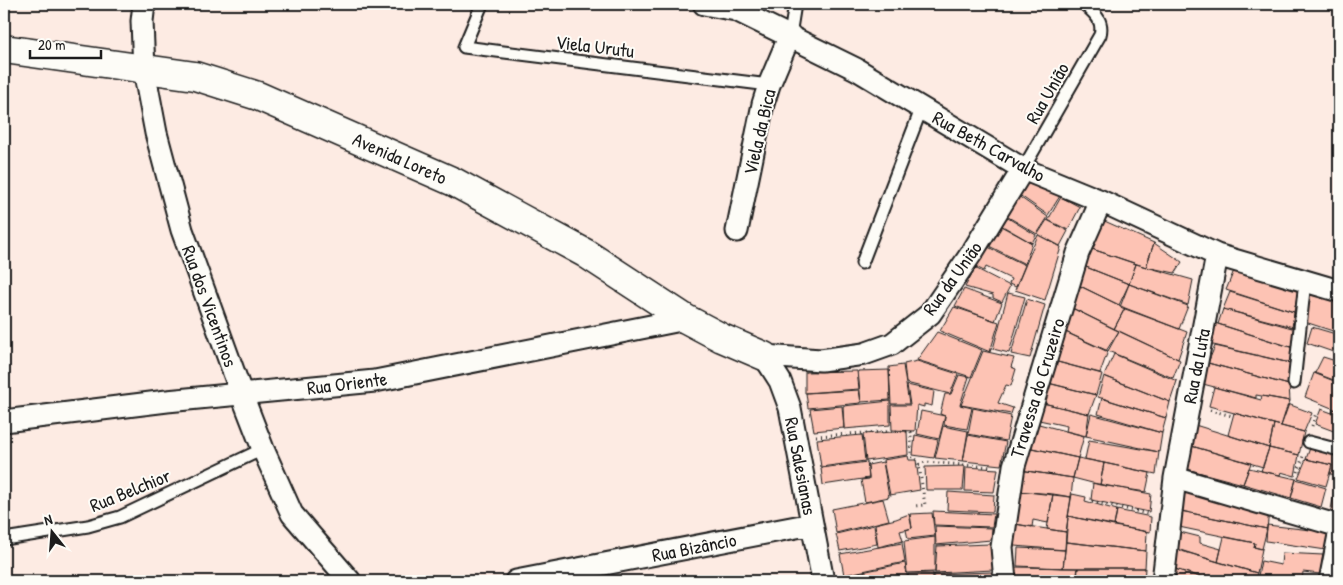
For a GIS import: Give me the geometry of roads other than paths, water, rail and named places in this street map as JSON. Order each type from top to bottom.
[{"type":"street","name":"Rua dos Vicentinos","points":[[144,4],[142,21],[144,70],[156,133],[182,230],[242,395],[263,449],[292,514],[350,581]]},
{"type":"street","name":"Rua Beth Carvalho","points":[[704,4],[736,10],[856,69],[1024,169],[1101,201],[1217,255],[1339,291]]},
{"type":"street","name":"Viela da Bica","points":[[737,231],[763,104],[790,36]]},
{"type":"street","name":"Avenida Loreto","points":[[4,49],[196,76],[258,96],[454,182],[585,254],[686,319],[722,338],[764,356]]},
{"type":"street","name":"Rua da União","points":[[764,356],[821,360],[864,354],[898,340],[930,314],[973,251],[1024,169]]},
{"type":"street","name":"Travessa do Cruzeiro","points":[[1006,581],[1002,547],[1014,466],[1078,253],[1101,201]]},
{"type":"street","name":"Rua da Luta","points":[[1162,581],[1175,478],[1217,255]]},
{"type":"street","name":"Rua Oriente","points":[[4,421],[375,381],[686,319]]},
{"type":"street","name":"Rua Salesianas","points":[[764,356],[780,381],[790,408],[823,581]]},
{"type":"street","points":[[1175,478],[1339,535],[1330,581]]},
{"type":"street","name":"Rua Bizâncio","points":[[516,581],[812,524]]},
{"type":"lane","name":"Viela Urutu","points":[[482,4],[464,47],[769,85]]},
{"type":"lane","points":[[790,36],[795,4]]},
{"type":"lane","name":"Rua União","points":[[1024,169],[1100,35],[1101,22],[1084,4]]},
{"type":"lane","points":[[862,263],[922,108]]},
{"type":"lane","points":[[1294,382],[1305,281]]},
{"type":"lane","points":[[1309,442],[1339,450]]},
{"type":"lane","name":"Rua Belchior","points":[[4,539],[88,526],[120,517],[263,449]]}]
